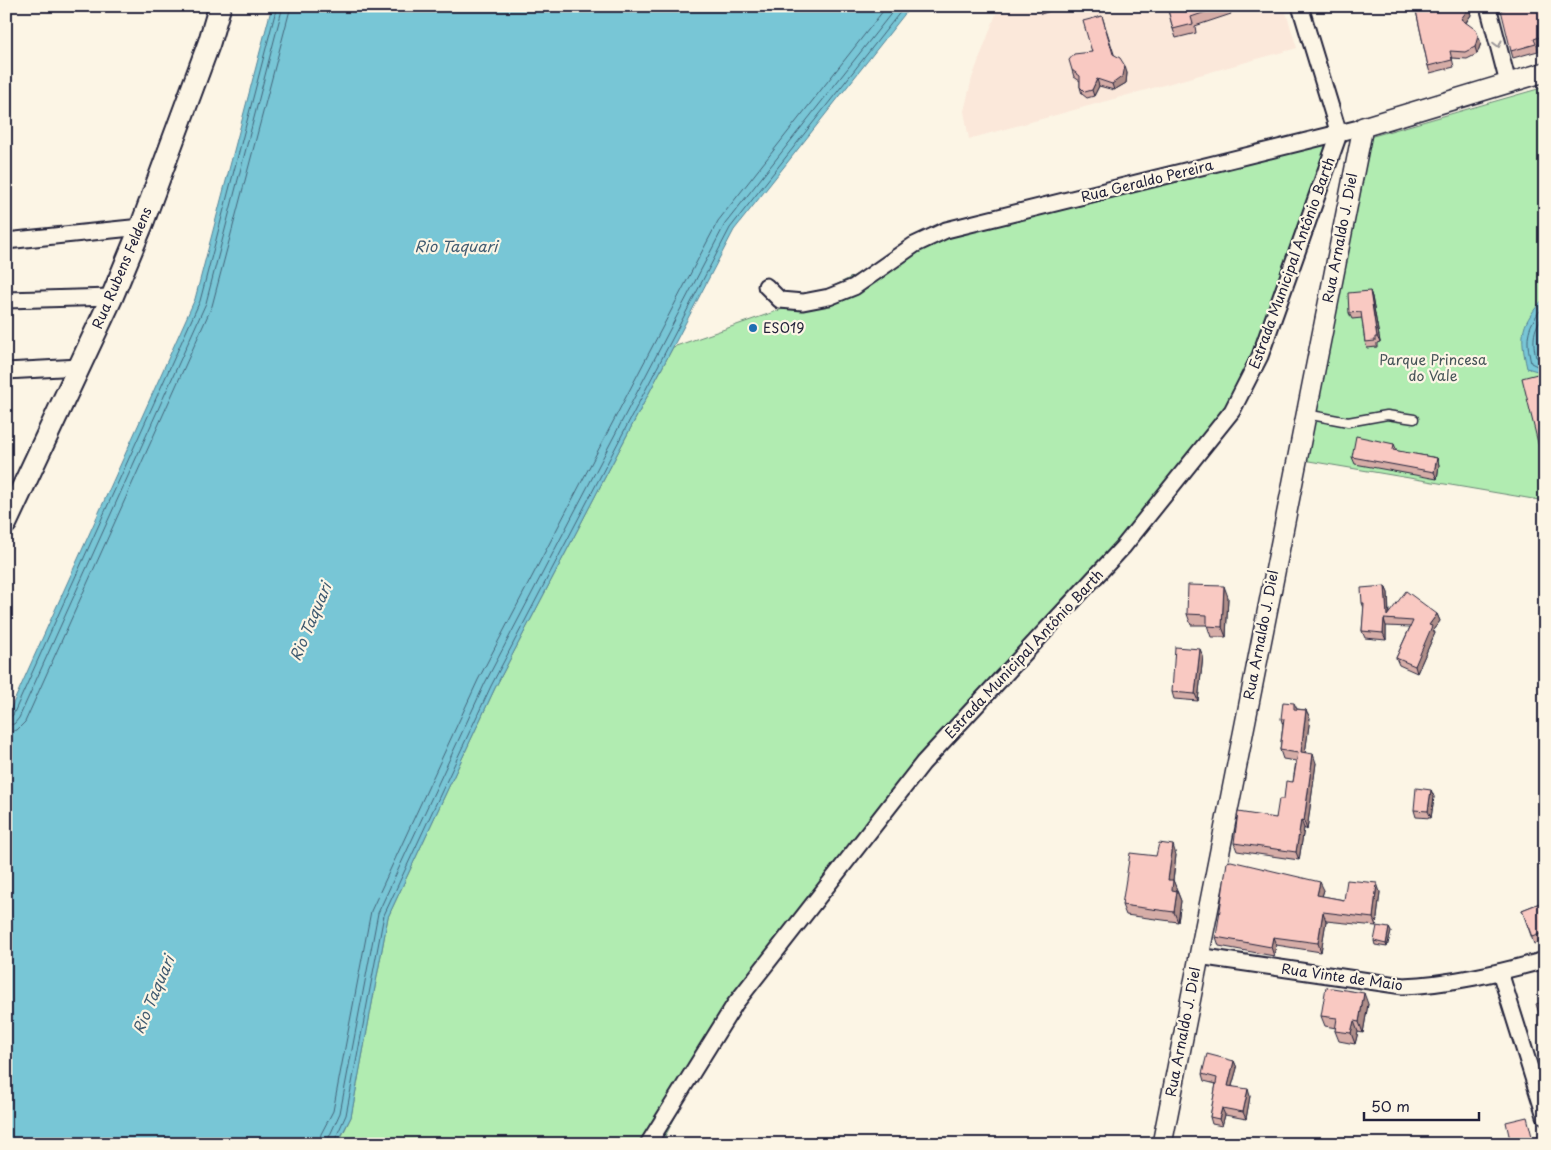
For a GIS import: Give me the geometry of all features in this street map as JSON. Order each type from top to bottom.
[{"type":"main road","name":"Rua Rubens Feldens","points":[[6,523],[112,297],[141,227],[209,44],[220,6]]},
{"type":"street","points":[[1300,6],[1339,134]]},
{"type":"street","points":[[1488,6],[1508,82]]},
{"type":"street","name":"Rua Geraldo Pereira","points":[[766,286],[780,300],[803,302],[829,297],[854,287],[914,245],[946,230],[1339,134],[1545,72]]},
{"type":"street","name":"Rua Arnaldo J. Diel","points":[[1162,1144],[1304,414],[1363,127]]},
{"type":"street","name":"Estrada Municipal Antônio Barth","points":[[648,1144],[735,1004],[923,763],[1123,548],[1232,411],[1260,356],[1339,134]]},
{"type":"street","points":[[6,240],[141,227]]},
{"type":"street","points":[[6,300],[112,297]]},
{"type":"street","points":[[6,371],[79,367]]},
{"type":"street","name":"Rua Vinte de Maio","points":[[1198,956],[1403,986],[1434,985],[1500,972],[1545,960]]},
{"type":"street","points":[[1500,972],[1545,1116]]},
{"type":"lane","points":[[1304,414],[1348,422],[1387,415],[1414,419]]},
{"type":"shaded area","points":[[999,6],[1284,6],[1297,48],[969,139],[964,111],[972,78]]},
{"type":"green space","name":"Parque Princesa do Vale","points":[[1545,87],[1545,501],[1303,460],[1366,138]]},
{"type":"green space","points":[[1339,134],[1232,411],[923,763],[735,1004],[661,1144],[338,1144],[351,1117],[388,917],[495,688],[673,347],[803,302],[914,245]]},
{"type":"water","name":"Rio Taquari","points":[[272,6],[911,6],[734,230],[495,688],[388,917],[351,1117],[337,1144],[6,1144],[6,719],[195,299]]},
{"type":"water","points":[[1545,297],[1545,369],[1537,371],[1527,368],[1523,337],[1527,322]]},
{"type":"building","points":[[1167,6],[1223,6],[1191,17],[1193,24],[1173,29]]},
{"type":"building","points":[[1415,6],[1468,6],[1469,8],[1461,19],[1476,30],[1478,36],[1475,47],[1465,52],[1450,51],[1452,60],[1428,66]]},
{"type":"building","points":[[1514,6],[1545,6],[1545,35],[1534,39],[1536,44],[1511,51],[1501,10]]},
{"type":"building","points":[[1102,16],[1113,54],[1120,58],[1125,66],[1123,76],[1112,84],[1097,79],[1092,90],[1085,92],[1080,87],[1080,76],[1072,70],[1069,60],[1074,54],[1092,52],[1083,21]]},
{"type":"building","points":[[1370,291],[1377,337],[1375,337],[1375,341],[1365,342],[1361,312],[1349,313],[1348,293]]},
{"type":"building","points":[[1545,372],[1545,454],[1541,455],[1522,378]]},
{"type":"building","points":[[1356,436],[1394,444],[1393,450],[1437,458],[1434,472],[1352,457]]},
{"type":"building","points":[[1188,585],[1224,586],[1222,627],[1207,626],[1207,615],[1187,614]]},
{"type":"building","points":[[1385,586],[1387,616],[1406,591],[1437,614],[1429,625],[1432,626],[1415,666],[1396,658],[1413,621],[1384,619],[1383,633],[1362,631],[1364,603],[1362,603],[1361,588]]},
{"type":"building","points":[[1175,647],[1200,649],[1195,694],[1172,692]]},
{"type":"building","points":[[1283,702],[1294,703],[1294,709],[1306,710],[1301,752],[1313,754],[1304,821],[1301,820],[1296,852],[1234,843],[1238,812],[1276,818],[1279,799],[1284,799],[1286,781],[1293,782],[1298,753],[1280,750],[1284,719],[1281,719]]},
{"type":"building","points":[[1416,788],[1431,790],[1428,811],[1414,810]]},
{"type":"building","points":[[1159,843],[1173,845],[1168,880],[1173,880],[1172,890],[1177,891],[1174,912],[1122,905],[1130,853],[1156,856]]},
{"type":"building","points":[[1231,861],[1320,882],[1317,895],[1344,900],[1347,880],[1377,883],[1373,918],[1323,912],[1318,943],[1273,937],[1271,947],[1216,937],[1227,862]]},
{"type":"building","points":[[1545,901],[1545,932],[1532,937],[1522,910]]},
{"type":"building","points":[[1377,926],[1389,928],[1386,944],[1374,941]]},
{"type":"building","points":[[1326,987],[1364,993],[1359,1022],[1354,1021],[1351,1033],[1335,1031],[1337,1018],[1321,1016]]},
{"type":"building","points":[[1545,1001],[1545,1028],[1544,1028],[1536,1004]]},
{"type":"building","points":[[1207,1054],[1234,1061],[1228,1086],[1248,1089],[1243,1112],[1222,1108],[1219,1119],[1210,1117],[1217,1078],[1202,1074]]},
{"type":"building","points":[[1527,1117],[1534,1144],[1511,1144],[1506,1122]]},
{"type":"place","name":"ES019","points":[[753,328]]}]
